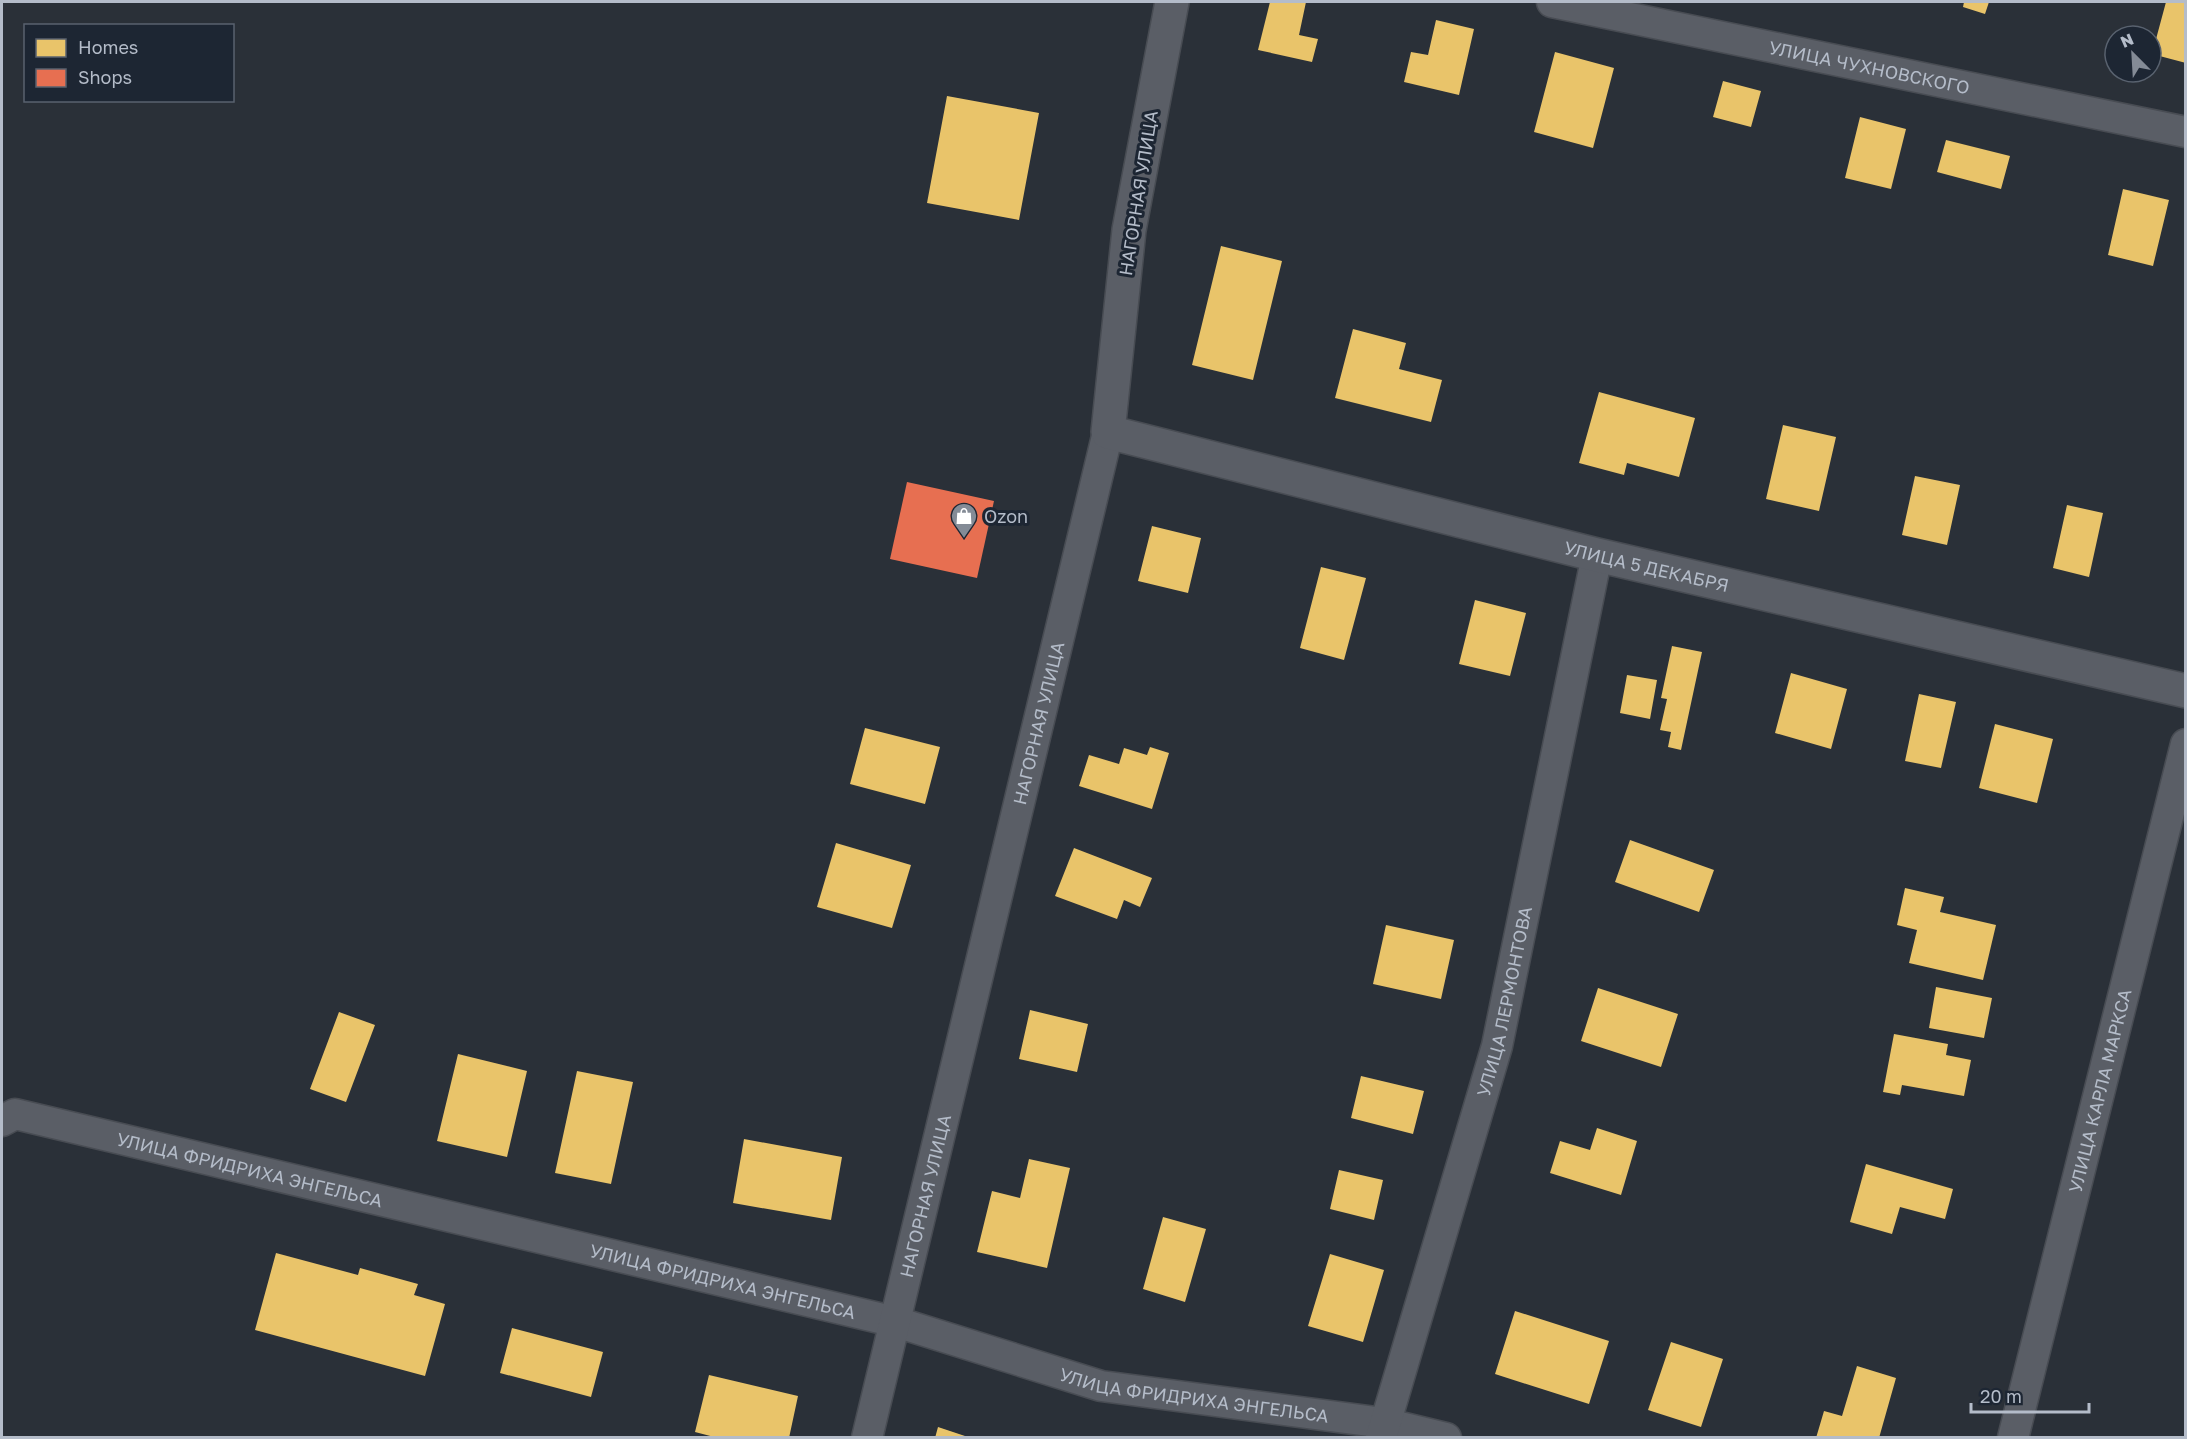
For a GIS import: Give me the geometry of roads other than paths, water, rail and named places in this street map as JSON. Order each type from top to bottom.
[{"type":"street","name":"НАГОРНАЯ УЛИЦА","points":[[867,1437],[1108,432],[1128,230],[1172,2]]},
{"type":"street","name":"УЛИЦА ЧУХНОВСКОГО","points":[[1552,2],[2186,132]]},
{"type":"street","name":"УЛИЦА 5 ДЕКАБРЯ","points":[[1108,432],[1598,555],[2186,691]]},
{"type":"street","name":"УЛИЦА ЛЕРМОНТОВА","points":[[1382,1430],[1497,1046],[1598,555]]},
{"type":"street","name":"УЛИЦА КАРЛА МАРКСА","points":[[2013,1437],[2186,744]]},
{"type":"street","name":"УЛИЦА ФРИДРИХА ЭНГЕЛЬСА","points":[[2,1121],[15,1114],[896,1322],[1101,1386],[1382,1430],[1446,1437]]},
{"type":"place","name":"Ozon","points":[[964,539]]}]
